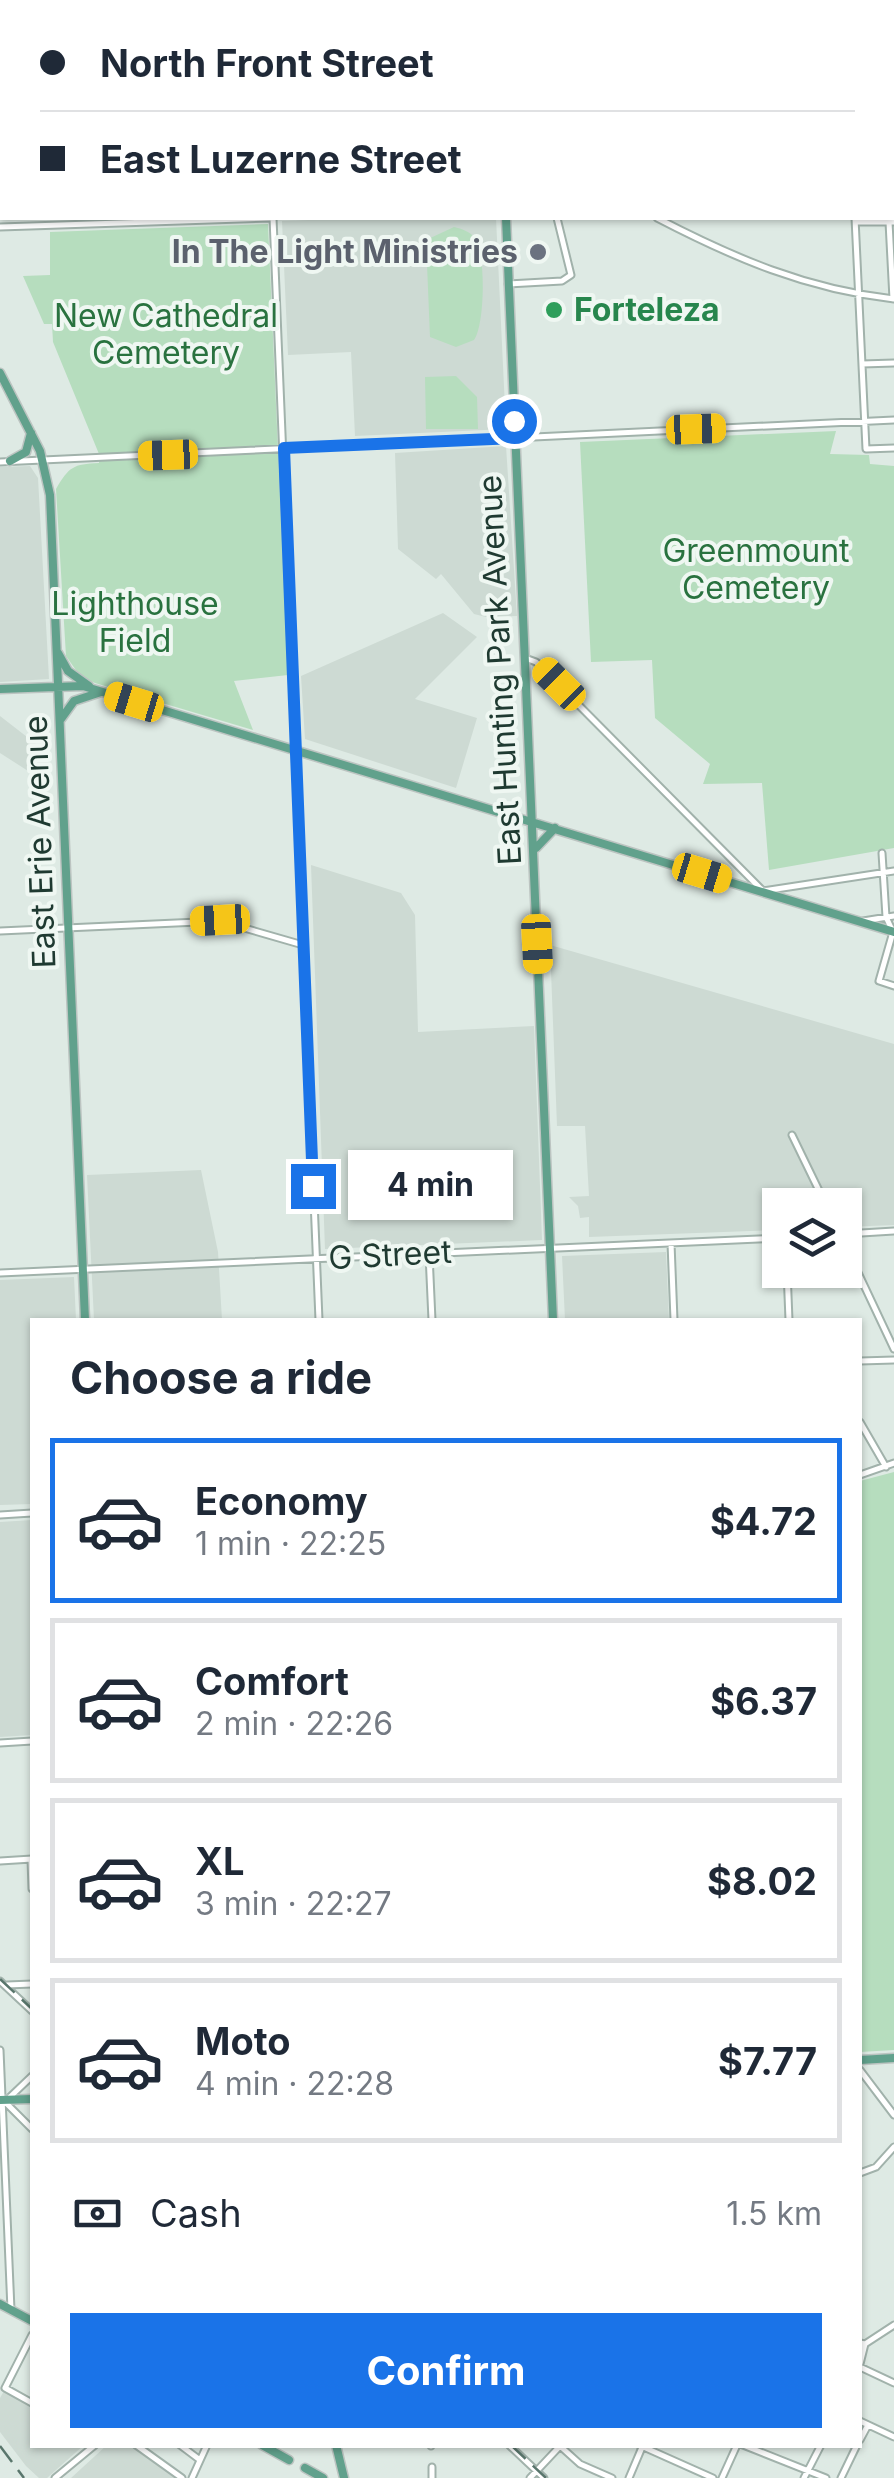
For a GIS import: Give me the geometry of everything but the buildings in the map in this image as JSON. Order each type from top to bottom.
[{"type":"main road","name":"East Hunting Park Avenue","points":[[506,220],[553,1318]]},
{"type":"main road","name":"East Erie Avenue","points":[[0,373],[43,460],[50,495],[85,1318]]},
{"type":"main road","points":[[10,462],[26,452],[32,434]]},
{"type":"main road","points":[[56,646],[68,671],[103,692],[894,932]]},
{"type":"main road","points":[[0,689],[92,688]]},
{"type":"main road","points":[[60,728],[74,701],[103,692]]},
{"type":"main road","points":[[534,852],[555,828]]},
{"type":"main road","points":[[862,2060],[894,2058]]},
{"type":"main road","points":[[1,2100],[30,2099]]},
{"type":"main road","points":[[0,2304],[30,2320]]},
{"type":"main road","points":[[270,2448],[285,2457],[289,2448]]},
{"type":"main road","points":[[337,2448],[344,2478]]},
{"type":"main road","points":[[305,2468],[323,2478]]},
{"type":"street","points":[[0,227],[210,220]]},
{"type":"street","points":[[270,220],[284,448],[319,1318]]},
{"type":"street","points":[[508,284],[562,281],[571,275],[573,268],[557,231],[558,220]]},
{"type":"street","points":[[661,220],[740,261],[859,295],[893,299],[891,222],[856,220],[859,295],[862,364],[864,421],[866,450],[894,448]]},
{"type":"street","points":[[862,364],[894,363]]},
{"type":"street","points":[[0,462],[894,420]]},
{"type":"street","points":[[525,658],[536,662],[763,891],[894,870]]},
{"type":"street","points":[[882,853],[894,932],[879,982],[894,986]]},
{"type":"street","points":[[860,921],[890,917]]},
{"type":"street","points":[[0,930],[220,920],[303,944]]},
{"type":"street","points":[[792,1135],[818,1188]]},
{"type":"street","points":[[862,1233],[894,1232]]},
{"type":"street","name":"G Street","points":[[0,1273],[762,1239]]},
{"type":"street","points":[[671,1243],[674,1318]]},
{"type":"street","points":[[429,1254],[432,1318]]},
{"type":"street","points":[[862,1281],[894,1348]]},
{"type":"street","points":[[788,1288],[790,1318]]},
{"type":"street","points":[[862,1361],[894,1360]]},
{"type":"street","points":[[862,1425],[886,1467]]},
{"type":"street","points":[[862,1474],[894,1463]]},
{"type":"street","points":[[0,1515],[30,1514]]},
{"type":"street","points":[[0,1743],[30,1742]]},
{"type":"street","points":[[0,1861],[30,1859]]},
{"type":"street","points":[[2,1983],[30,1984]]},
{"type":"street","points":[[2,1983],[30,2009]]},
{"type":"street","points":[[0,2050],[11,2310]]},
{"type":"street","points":[[862,2073],[894,2115]]},
{"type":"street","points":[[1,2100],[16,2095],[30,2078]]},
{"type":"street","points":[[1,2100],[30,2128]]},
{"type":"street","points":[[862,2172],[876,2167],[894,2147]]},
{"type":"street","points":[[863,2344],[892,2328]]},
{"type":"street","points":[[30,2340],[5,2388],[30,2402]]},
{"type":"street","points":[[862,2367],[894,2383]]},
{"type":"street","points":[[864,2423],[894,2437]]},
{"type":"street","points":[[56,2478],[91,2448]]},
{"type":"street","points":[[140,2448],[182,2478]]},
{"type":"street","points":[[184,2448],[200,2460]]},
{"type":"street","points":[[192,2478],[206,2448]]},
{"type":"street","points":[[512,2448],[544,2478]]},
{"type":"street","points":[[530,2478],[558,2448]]},
{"type":"street","points":[[562,2448],[580,2464],[612,2478]]},
{"type":"street","points":[[630,2478],[641,2448]]},
{"type":"street","points":[[646,2448],[714,2478]]},
{"type":"street","points":[[722,2478],[738,2448]]},
{"type":"street","points":[[747,2448],[806,2475],[826,2478]]},
{"type":"street","points":[[806,2475],[819,2448]]},
{"type":"street","points":[[841,2478],[856,2448]]},
{"type":"street","points":[[432,2467],[432,2478]]},
{"type":"shaded area","points":[[496,220],[506,429],[355,436],[351,352],[288,355],[282,221]]},
{"type":"shaded area","points":[[506,446],[517,616],[486,617],[474,614],[441,574],[436,579],[398,549],[395,453]]},
{"type":"shaded area","points":[[30,466],[38,478],[49,679],[0,682],[0,467]]},
{"type":"shaded area","points":[[443,613],[477,637],[415,699],[477,718],[456,788],[305,739],[301,676]]},
{"type":"shaded area","points":[[0,716],[49,754],[50,785],[0,753]]},
{"type":"shaded area","points":[[311,865],[401,893],[415,915],[418,1032],[534,1026],[542,1240],[325,1249]]},
{"type":"shaded area","points":[[550,945],[894,1044],[894,1225],[862,1226],[862,1188],[762,1188],[762,1231],[589,1237],[589,1217],[580,1218],[578,1206],[569,1197],[589,1196],[585,1126],[557,1126]]},
{"type":"shaded area","points":[[201,1170],[218,1252],[222,1318],[94,1318],[87,1175]]},
{"type":"shaded area","points":[[666,1252],[669,1318],[565,1318],[562,1256]]},
{"type":"shaded area","points":[[74,1277],[76,1318],[30,1318],[30,1504],[0,1505],[0,1280]]},
{"type":"shaded area","points":[[30,1520],[30,1735],[0,1737],[0,1522]]},
{"type":"shaded area","points":[[5,2389],[30,2404],[30,2448],[81,2448],[47,2478],[39,2478],[0,2432],[0,2398]]},
{"type":"shaded area","points":[[104,2448],[137,2448],[180,2478],[71,2478]]},
{"type":"green space","name":"New Cathedral Cemetery","points":[[268,224],[288,675],[234,681],[253,730],[95,683],[80,676],[66,656],[56,489],[73,468],[99,463],[99,454],[53,342],[52,324],[44,324],[23,276],[50,275],[50,232]]},
{"type":"green space","points":[[454,227],[468,232],[479,246],[483,289],[478,332],[474,340],[456,347],[430,337],[426,240]]},
{"type":"green space","points":[[456,376],[477,397],[478,429],[426,429],[425,377]]},
{"type":"green space","name":"Greenmount Cemetery","points":[[836,431],[830,454],[869,455],[870,464],[894,466],[894,848],[769,870],[762,783],[703,784],[710,764],[655,718],[652,660],[591,662],[580,442]]},
{"type":"green space","points":[[894,1472],[894,2050],[862,2052],[862,1480]]},
{"type":"railway","points":[[0,1979],[30,2007]]},
{"type":"railway","points":[[0,2446],[24,2478]]},
{"type":"railway","points":[[514,2448],[546,2478]]},
{"type":"place","name":"In The Light Ministries","points":[[538,252]]},
{"type":"place","name":"Forteleza","points":[[554,310]]},
{"type":"route","points":[[313,1186],[284,448],[515,438],[514,421]]},
{"type":"park label","name":"Lighthouse Field","points":[[135,622]]}]
